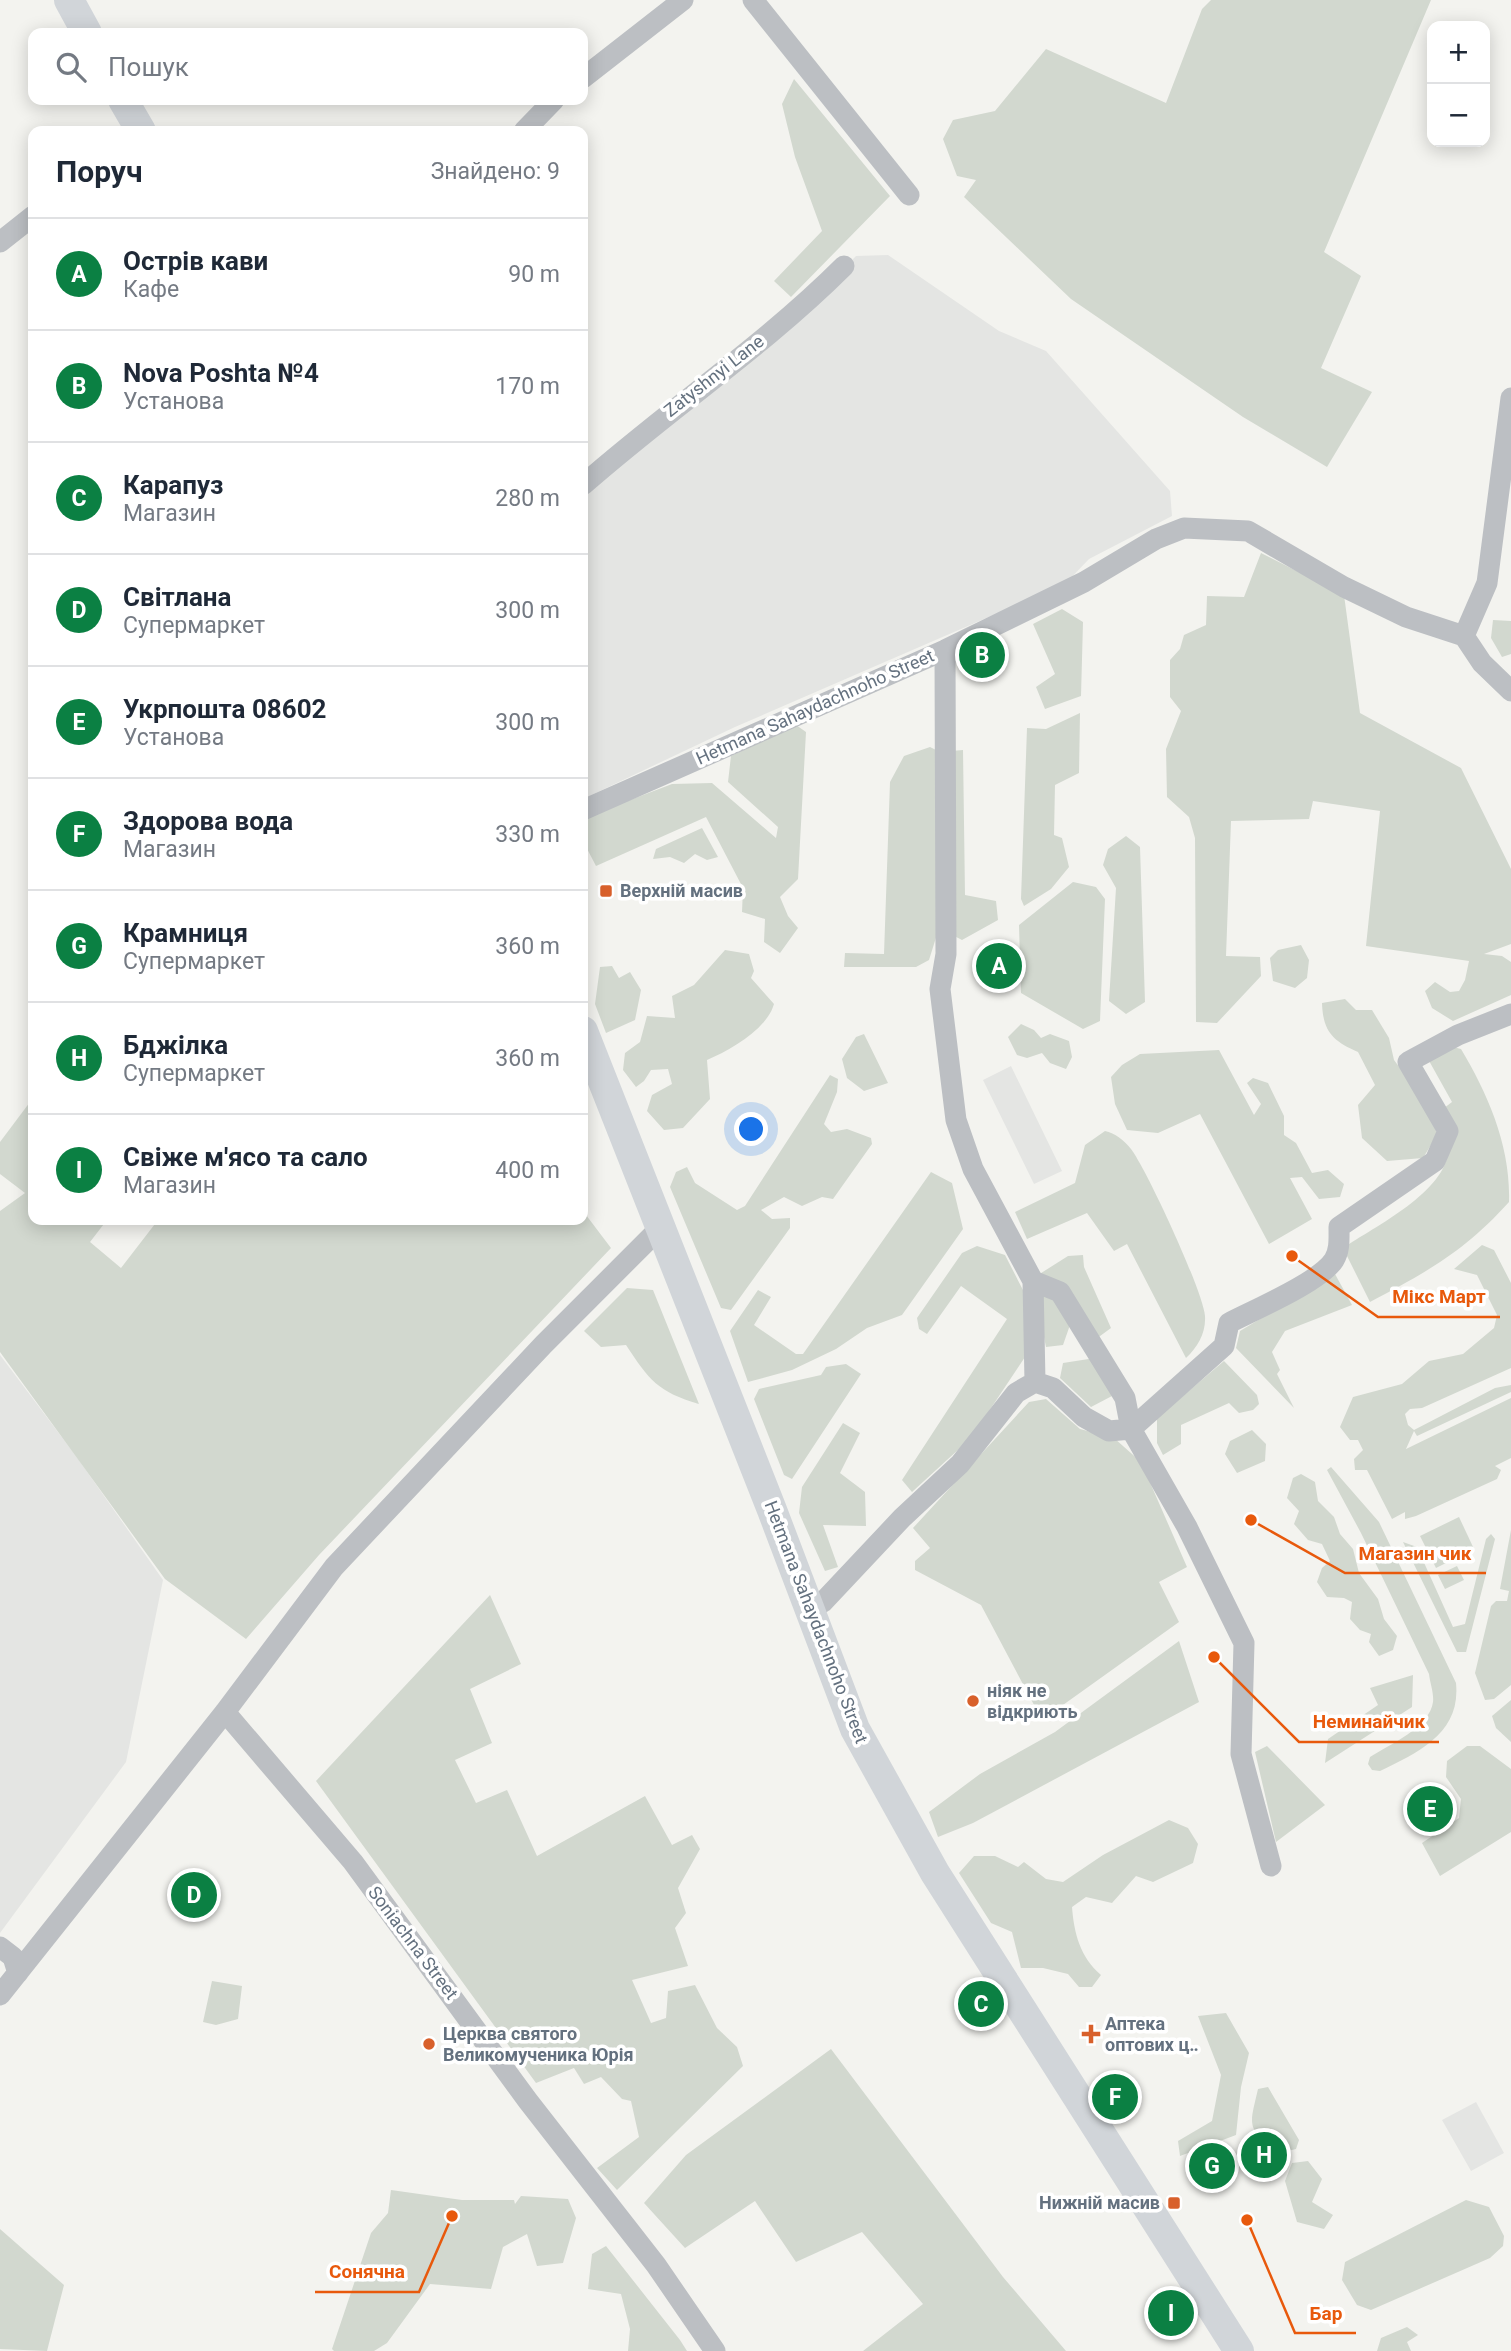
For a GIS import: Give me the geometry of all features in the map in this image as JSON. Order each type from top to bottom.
[{"type":"main road","points":[[69,0],[84,28]]},
{"type":"main road","points":[[126,105],[138,126]]},
{"type":"main road","name":"Hetmana Sahaydachnoho Street","points":[[588,1044],[772,1510],[855,1729],[921,1849],[1239,2351]]},
{"type":"street","points":[[588,74],[683,0]]},
{"type":"street","points":[[753,0],[909,195]]},
{"type":"street","points":[[529,126],[549,105]]},
{"type":"street","points":[[0,242],[28,220]]},
{"type":"street","name":"Zatyshnyi Lane","points":[[588,480],[636,437],[808,302],[844,265]]},
{"type":"street","points":[[1511,398],[1487,583],[1464,636],[1482,663],[1511,691]]},
{"type":"street","name":"Hetmana Sahaydachnoho Street","points":[[588,808],[945,650],[1084,583],[1156,539],[1184,528],[1248,531],[1381,605],[1406,617],[1464,636]]},
{"type":"street","points":[[945,650],[946,954],[940,989],[956,1119],[973,1169],[1033,1281],[1035,1382]]},
{"type":"street","points":[[809,1611],[823,1602],[902,1518],[960,1464],[1016,1393],[1035,1382],[1053,1388],[1084,1418],[1109,1431],[1131,1429],[1224,1346],[1229,1323],[1320,1274],[1333,1261],[1339,1250],[1339,1227],[1435,1161],[1448,1131],[1408,1062],[1458,1035],[1511,1014]]},
{"type":"street","points":[[0,1995],[225,1712],[334,1567],[553,1334],[660,1228]]},
{"type":"street","points":[[1033,1281],[1060,1293],[1125,1398],[1131,1429],[1175,1505],[1244,1643],[1241,1754],[1271,1866]]},
{"type":"street","name":"Soniachna Street","points":[[225,1712],[353,1862],[528,2101],[656,2265],[715,2351]]},
{"type":"street","points":[[0,1947],[13,1957],[18,1973]]},
{"type":"shaded area","points":[[1211,0],[1431,0],[1324,252],[1361,276],[1321,368],[1372,392],[1327,467],[1243,417],[1071,299],[964,197],[976,180],[957,176],[943,139],[953,120],[995,111],[1046,49],[1166,103],[1202,9]]},
{"type":"shaded area","points":[[794,79],[890,196],[791,297],[774,281],[822,231],[795,157],[782,104]]},
{"type":"shaded area","points":[[888,255],[999,331],[1046,351],[1170,491],[1172,516],[1089,559],[1065,584],[735,727],[588,797],[588,484],[807,306],[856,256]]},
{"type":"shaded area","points":[[1261,553],[1344,595],[1360,713],[1461,768],[1511,869],[1511,944],[1484,954],[1502,956],[1511,962],[1511,995],[1453,1021],[1432,1008],[1425,991],[1435,982],[1450,992],[1459,991],[1465,980],[1469,961],[1366,946],[1380,811],[1313,801],[1309,819],[1231,821],[1226,956],[1260,957],[1261,976],[1217,1023],[1196,1022],[1195,838],[1189,817],[1167,797],[1166,749],[1181,711],[1170,697],[1170,660],[1180,649],[1184,635],[1206,625],[1207,596],[1244,597]]},
{"type":"shaded area","points":[[1062,609],[1083,622],[1081,696],[1045,709],[1036,687],[1055,674],[1033,624]]},
{"type":"shaded area","points":[[1493,620],[1511,621],[1511,654],[1502,657],[1491,638]]},
{"type":"shaded area","points":[[1080,713],[1079,773],[1055,785],[1054,835],[1062,838],[1069,867],[1051,889],[1024,906],[1021,899],[1027,728],[1046,729]]},
{"type":"shaded area","points":[[796,725],[806,732],[798,879],[780,897],[788,916],[798,928],[780,953],[764,942],[765,919],[742,912],[743,888],[706,817],[596,866],[588,851],[588,816],[672,784],[712,783],[776,838],[778,827],[728,782],[731,756]]},
{"type":"shaded area","points":[[930,747],[940,752],[963,750],[965,895],[996,901],[998,920],[962,940],[939,928],[929,960],[916,967],[844,967],[845,953],[884,954],[890,782],[904,756]]},
{"type":"shaded area","points":[[702,828],[718,857],[707,860],[695,854],[684,863],[670,857],[653,859],[656,849]]},
{"type":"shaded area","points":[[1126,836],[1140,847],[1145,1002],[1126,1014],[1109,1001],[1116,888],[1103,865],[1108,849]]},
{"type":"shaded area","points":[[1073,882],[1096,887],[1105,899],[1100,1021],[1083,1029],[1021,993],[1019,925]]},
{"type":"shaded area","points":[[1301,945],[1309,960],[1307,978],[1295,988],[1273,981],[1270,958],[1278,950]]},
{"type":"shaded area","points":[[725,950],[749,954],[754,971],[751,978],[774,1004],[756,1030],[727,1051],[707,1060],[710,1099],[683,1128],[664,1130],[647,1111],[652,1095],[672,1084],[668,1069],[651,1070],[636,1087],[623,1070],[625,1053],[640,1042],[647,1016],[675,1018],[672,996],[694,985]]},
{"type":"shaded area","points":[[612,966],[619,978],[630,972],[641,990],[635,1020],[606,1033],[595,1004],[600,967]]},
{"type":"shaded area","points":[[1345,999],[1356,1010],[1372,1010],[1389,1038],[1394,1060],[1431,1110],[1437,1135],[1423,1158],[1387,1161],[1362,1138],[1358,1105],[1375,1085],[1358,1052],[1342,1044],[1331,1034],[1323,1013],[1322,1003]]},
{"type":"shaded area","points":[[1021,1024],[1034,1030],[1041,1038],[1050,1034],[1069,1041],[1072,1057],[1066,1069],[1050,1063],[1042,1053],[1027,1058],[1017,1055],[1008,1037]]},
{"type":"shaded area","points":[[864,1034],[888,1083],[864,1091],[847,1078],[842,1059],[856,1037]]},
{"type":"shaded area","points":[[1449,1046],[1461,1049],[1489,1103],[1502,1141],[1509,1181],[1509,1202],[1461,1247],[1410,1281],[1370,1302],[1343,1248],[1390,1219],[1423,1193],[1445,1164],[1448,1144],[1440,1111],[1452,1102],[1428,1059]]},
{"type":"shaded area","points":[[1219,1050],[1254,1115],[1261,1104],[1247,1083],[1253,1078],[1268,1083],[1284,1116],[1284,1135],[1296,1143],[1312,1173],[1328,1170],[1344,1184],[1340,1197],[1319,1199],[1302,1177],[1290,1178],[1312,1219],[1269,1244],[1200,1114],[1158,1133],[1127,1130],[1115,1104],[1111,1077],[1122,1065],[1140,1054]]},
{"type":"shaded area","points":[[1011,1066],[1062,1171],[1034,1184],[983,1080]]},
{"type":"shaded area","points":[[830,1075],[838,1079],[837,1092],[824,1124],[831,1132],[847,1129],[871,1138],[872,1144],[833,1199],[822,1197],[802,1206],[784,1197],[761,1210],[772,1219],[790,1218],[790,1228],[731,1310],[721,1308],[670,1187],[676,1172],[687,1167],[695,1183],[737,1210],[745,1206]]},
{"type":"shaded area","points":[[28,1105],[28,1225],[103,1225],[90,1242],[121,1268],[154,1225],[588,1225],[588,1218],[611,1248],[319,1555],[246,1639],[165,1579],[0,1352],[0,1211],[25,1193],[0,1174],[0,1142]]},
{"type":"shaded area","points":[[1105,1131],[1122,1140],[1139,1161],[1195,1282],[1205,1322],[1200,1339],[1186,1358],[1127,1244],[1114,1251],[1087,1213],[1027,1239],[1015,1212],[1075,1183],[1085,1145]]},
{"type":"shaded area","points":[[931,1172],[952,1183],[963,1229],[902,1315],[867,1328],[836,1349],[792,1370],[748,1382],[730,1331],[758,1290],[771,1297],[754,1325],[796,1354],[803,1354]]},
{"type":"shaded area","points":[[1482,1245],[1494,1250],[1511,1283],[1511,1368],[1422,1408],[1410,1409],[1405,1414],[1408,1425],[1414,1430],[1495,1388],[1511,1385],[1511,1392],[1417,1436],[1414,1431],[1406,1449],[1511,1398],[1511,1458],[1495,1466],[1501,1470],[1497,1479],[1416,1516],[1405,1519],[1405,1512],[1392,1519],[1367,1470],[1355,1470],[1354,1459],[1363,1450],[1358,1440],[1350,1440],[1340,1427],[1353,1397],[1402,1384],[1429,1361],[1463,1354],[1494,1328],[1497,1315],[1477,1275],[1454,1269]]},
{"type":"shaded area","points":[[977,1246],[1005,1255],[1025,1294],[1025,1357],[971,1438],[912,1492],[902,1480],[1007,1319],[961,1286],[927,1334],[919,1329],[917,1318],[962,1253]]},
{"type":"shaded area","points":[[1083,1255],[1084,1267],[1111,1328],[1096,1339],[1070,1325],[1063,1345],[1046,1347],[1039,1312],[1038,1275],[1068,1256]]},
{"type":"shaded area","points":[[1335,1274],[1352,1305],[1285,1331],[1272,1352],[1280,1370],[1277,1374],[1294,1408],[1236,1348],[1240,1331]]},
{"type":"shaded area","points":[[627,1288],[653,1290],[699,1404],[674,1395],[656,1383],[626,1345],[601,1347],[584,1331]]},
{"type":"shaded area","points":[[0,1355],[76,1456],[163,1580],[126,1762],[0,1933]]},
{"type":"shaded area","points":[[1095,1358],[1112,1396],[1091,1407],[1060,1378],[1063,1363]]},
{"type":"shaded area","points":[[1224,1361],[1257,1395],[1259,1404],[1253,1410],[1239,1413],[1229,1403],[1181,1425],[1181,1444],[1163,1455],[1157,1443],[1157,1418]]},
{"type":"shaded area","points":[[846,1364],[861,1374],[792,1479],[784,1475],[754,1399],[759,1389],[821,1375],[826,1367]]},
{"type":"shaded area","points":[[1046,1399],[1080,1429],[1114,1438],[1141,1462],[1187,1567],[1159,1582],[1179,1622],[1042,1720],[981,1605],[915,1570],[915,1561],[930,1548],[913,1528],[1029,1402]]},
{"type":"shaded area","points":[[843,1423],[860,1433],[840,1473],[865,1492],[866,1526],[823,1525],[838,1567],[825,1571],[799,1513],[802,1487]]},
{"type":"shaded area","points":[[1252,1430],[1266,1444],[1265,1461],[1237,1473],[1225,1454],[1230,1441]]},
{"type":"shaded area","points":[[1331,1467],[1379,1522],[1456,1683],[1456,1700],[1452,1715],[1444,1728],[1423,1748],[1380,1771],[1372,1770],[1368,1764],[1370,1757],[1408,1734],[1425,1719],[1433,1702],[1432,1692],[1429,1674],[1361,1533],[1327,1470]]},
{"type":"shaded area","points":[[1301,1474],[1315,1482],[1318,1501],[1334,1517],[1340,1534],[1353,1549],[1359,1573],[1378,1599],[1384,1619],[1397,1636],[1393,1650],[1379,1656],[1369,1642],[1371,1634],[1360,1630],[1350,1619],[1352,1602],[1344,1598],[1327,1597],[1317,1582],[1322,1568],[1330,1561],[1322,1544],[1308,1540],[1294,1524],[1299,1511],[1287,1498],[1293,1478]]},
{"type":"shaded area","points":[[1459,1517],[1474,1549],[1436,1568],[1420,1536]]},
{"type":"shaded area","points":[[1511,1530],[1511,1685],[1494,1699],[1485,1700],[1475,1673],[1491,1606],[1496,1601],[1507,1601],[1509,1591],[1500,1589]]},
{"type":"shaded area","points":[[1491,1534],[1495,1539],[1466,1652],[1457,1652],[1403,1542],[1417,1547],[1453,1627],[1465,1624],[1486,1539]]},
{"type":"shaded area","points":[[1457,1566],[1464,1580],[1445,1589],[1438,1575]]},
{"type":"shaded area","points":[[490,1595],[521,1664],[470,1689],[492,1743],[455,1760],[476,1803],[507,1790],[537,1856],[645,1796],[672,1845],[692,1835],[700,1849],[678,1888],[686,1913],[675,1928],[688,1966],[632,1980],[651,2023],[666,2018],[668,1991],[695,1985],[717,2028],[737,2047],[743,2066],[617,2190],[597,2168],[639,2137],[631,2101],[622,2099],[601,2077],[584,2084],[574,2068],[536,2083],[316,1781]]},
{"type":"shaded area","points":[[1179,1641],[1199,1702],[973,1823],[938,1837],[929,1812],[980,1774],[1055,1732]]},
{"type":"shaded area","points":[[1413,1675],[1412,1707],[1325,1763],[1328,1739],[1378,1705],[1370,1688]]},
{"type":"shaded area","points":[[1511,1700],[1511,1742],[1496,1728],[1492,1716]]},
{"type":"shaded area","points":[[1267,1746],[1325,1805],[1276,1842],[1255,1752]]},
{"type":"shaded area","points":[[1467,1746],[1480,1746],[1511,1769],[1511,1832],[1440,1876],[1422,1843],[1459,1818],[1461,1799],[1446,1777],[1447,1761]]},
{"type":"shaded area","points":[[1169,1820],[1188,1828],[1198,1844],[1193,1863],[1153,1882],[1136,1876],[1112,1903],[1086,1897],[1072,1907],[1079,1944],[1101,1975],[1092,1987],[1079,1987],[1068,1974],[1043,1968],[1021,1968],[1012,1932],[991,1923],[959,1873],[974,1856],[995,1856],[1018,1867],[1024,1862],[1046,1879],[1063,1882],[1103,1855]]},
{"type":"shaded area","points":[[212,1981],[242,1986],[238,2019],[216,2025],[203,2022]]},
{"type":"shaded area","points":[[1226,2013],[1249,2053],[1241,2087],[1236,2135],[1180,2156],[1178,2141],[1212,2121],[1221,2075],[1198,2016]]},
{"type":"shaded area","points":[[831,2049],[1003,2277],[1066,2351],[863,2351],[923,2304],[862,2232],[796,2262],[755,2201],[685,2248],[644,2203],[686,2155]]},
{"type":"shaded area","points":[[1268,2087],[1299,2140],[1296,2149],[1275,2154],[1255,2131],[1252,2119],[1258,2089]]},
{"type":"shaded area","points":[[1476,2102],[1504,2153],[1471,2171],[1442,2120]]},
{"type":"shaded area","points":[[1308,2161],[1322,2179],[1312,2202],[1333,2215],[1324,2229],[1297,2222],[1285,2181],[1292,2163]]},
{"type":"shaded area","points":[[391,2190],[462,2200],[514,2200],[515,2204],[521,2196],[568,2199],[576,2218],[563,2263],[537,2266],[527,2234],[503,2247],[491,2289],[430,2284],[387,2343],[374,2351],[334,2351],[332,2349],[371,2233],[388,2213]]},
{"type":"shaded area","points":[[1466,2200],[1489,2207],[1504,2236],[1503,2246],[1490,2258],[1371,2310],[1357,2305],[1342,2280],[1345,2262]]},
{"type":"shaded area","points":[[0,2229],[64,2285],[47,2351],[0,2349]]},
{"type":"shaded area","points":[[606,2246],[687,2351],[628,2351],[630,2329],[621,2294],[588,2289],[592,2254]]},
{"type":"shaded area","points":[[1407,2327],[1418,2335],[1407,2342],[1411,2351],[1377,2351],[1381,2338]]},
{"type":"place","name":"Nova Poshta №4","points":[[982,655]]},
{"type":"place","name":"Верхній масив","points":[[606,891]]},
{"type":"place","name":"Острів кави","points":[[999,966]]},
{"type":"place","name":"Мікс Март","points":[[1292,1256]]},
{"type":"place","name":"Магазин чик","points":[[1251,1520]]},
{"type":"place","name":"Неминайчик","points":[[1214,1657]]},
{"type":"place","name":"ніяк не відкриють","points":[[973,1701]]},
{"type":"place","name":"Укрпошта 08602","points":[[1430,1809]]},
{"type":"place","name":"Світлана","points":[[194,1895]]},
{"type":"place","name":"Карапуз","points":[[981,2004]]},
{"type":"place","name":"Аптека оптових ц‥","points":[[1091,2034]]},
{"type":"place","name":"Церква святого Великомученика Юрія","points":[[429,2044]]},
{"type":"place","name":"Здорова вода","points":[[1115,2097]]},
{"type":"place","name":"Бджілка","points":[[1264,2155]]},
{"type":"place","name":"Крамниця","points":[[1212,2166]]},
{"type":"place","name":"Нижній масив","points":[[1174,2203]]},
{"type":"place","name":"Сонячна","points":[[452,2216]]},
{"type":"place","name":"Бар","points":[[1247,2220]]},
{"type":"place","name":"Свіже м'ясо та сало","points":[[1171,2313]]}]
